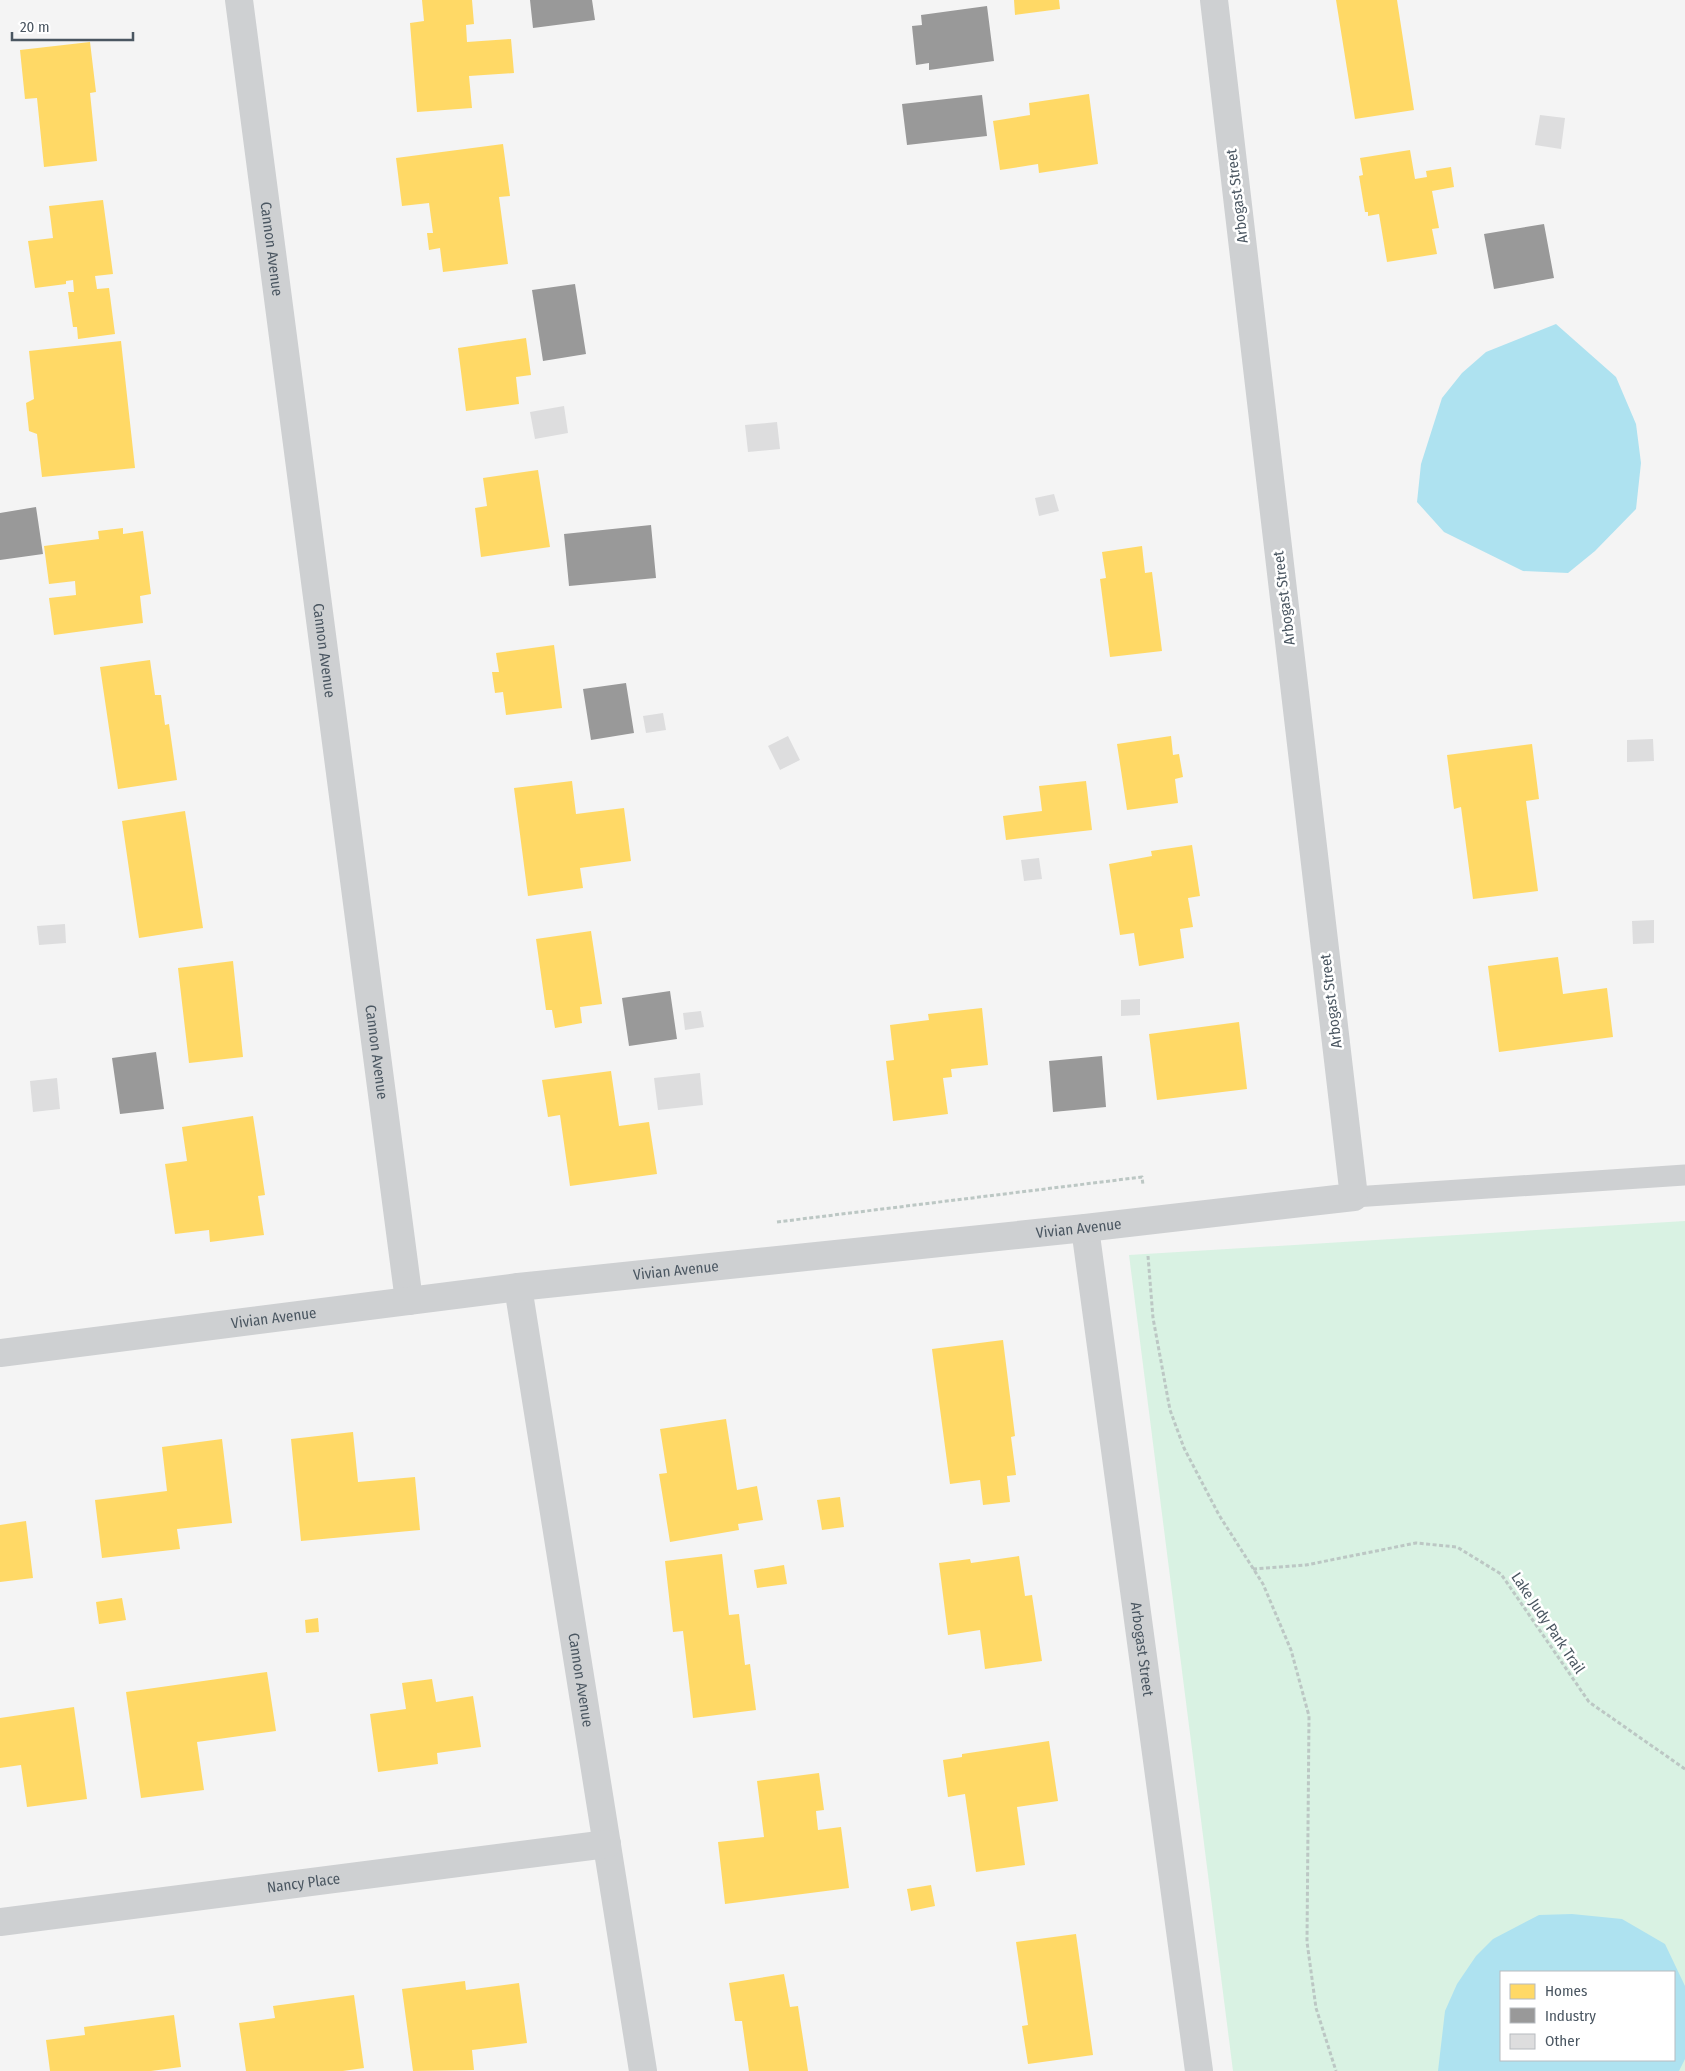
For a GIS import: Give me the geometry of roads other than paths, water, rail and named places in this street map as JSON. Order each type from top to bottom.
[{"type":"street","name":"Cannon Avenue","points":[[239,0],[409,1301]]},
{"type":"street","name":"Arbogast Street","points":[[1214,0],[1354,1197]]},
{"type":"street","name":"Vivian Avenue","points":[[0,1353],[518,1287],[1084,1228],[1354,1197]]},
{"type":"street","name":"Arbogast Street","points":[[1084,1228],[1199,2071]]},
{"type":"street","name":"Cannon Avenue","points":[[518,1287],[643,2071]]},
{"type":"street","name":"Nancy Place","points":[[0,1922],[607,1844]]},
{"type":"lane","points":[[1354,1197],[1685,1175]]},
{"type":"water","points":[[1556,324],[1616,377],[1636,424],[1641,463],[1636,509],[1595,551],[1568,573],[1523,571],[1444,532],[1417,502],[1421,464],[1442,398],[1462,373],[1486,352]]},
{"type":"water","points":[[1572,1914],[1622,1919],[1665,1944],[1685,1986],[1685,2059],[1679,2071],[1438,2071],[1445,2011],[1457,1984],[1476,1956],[1493,1939],[1539,1915]]}]
